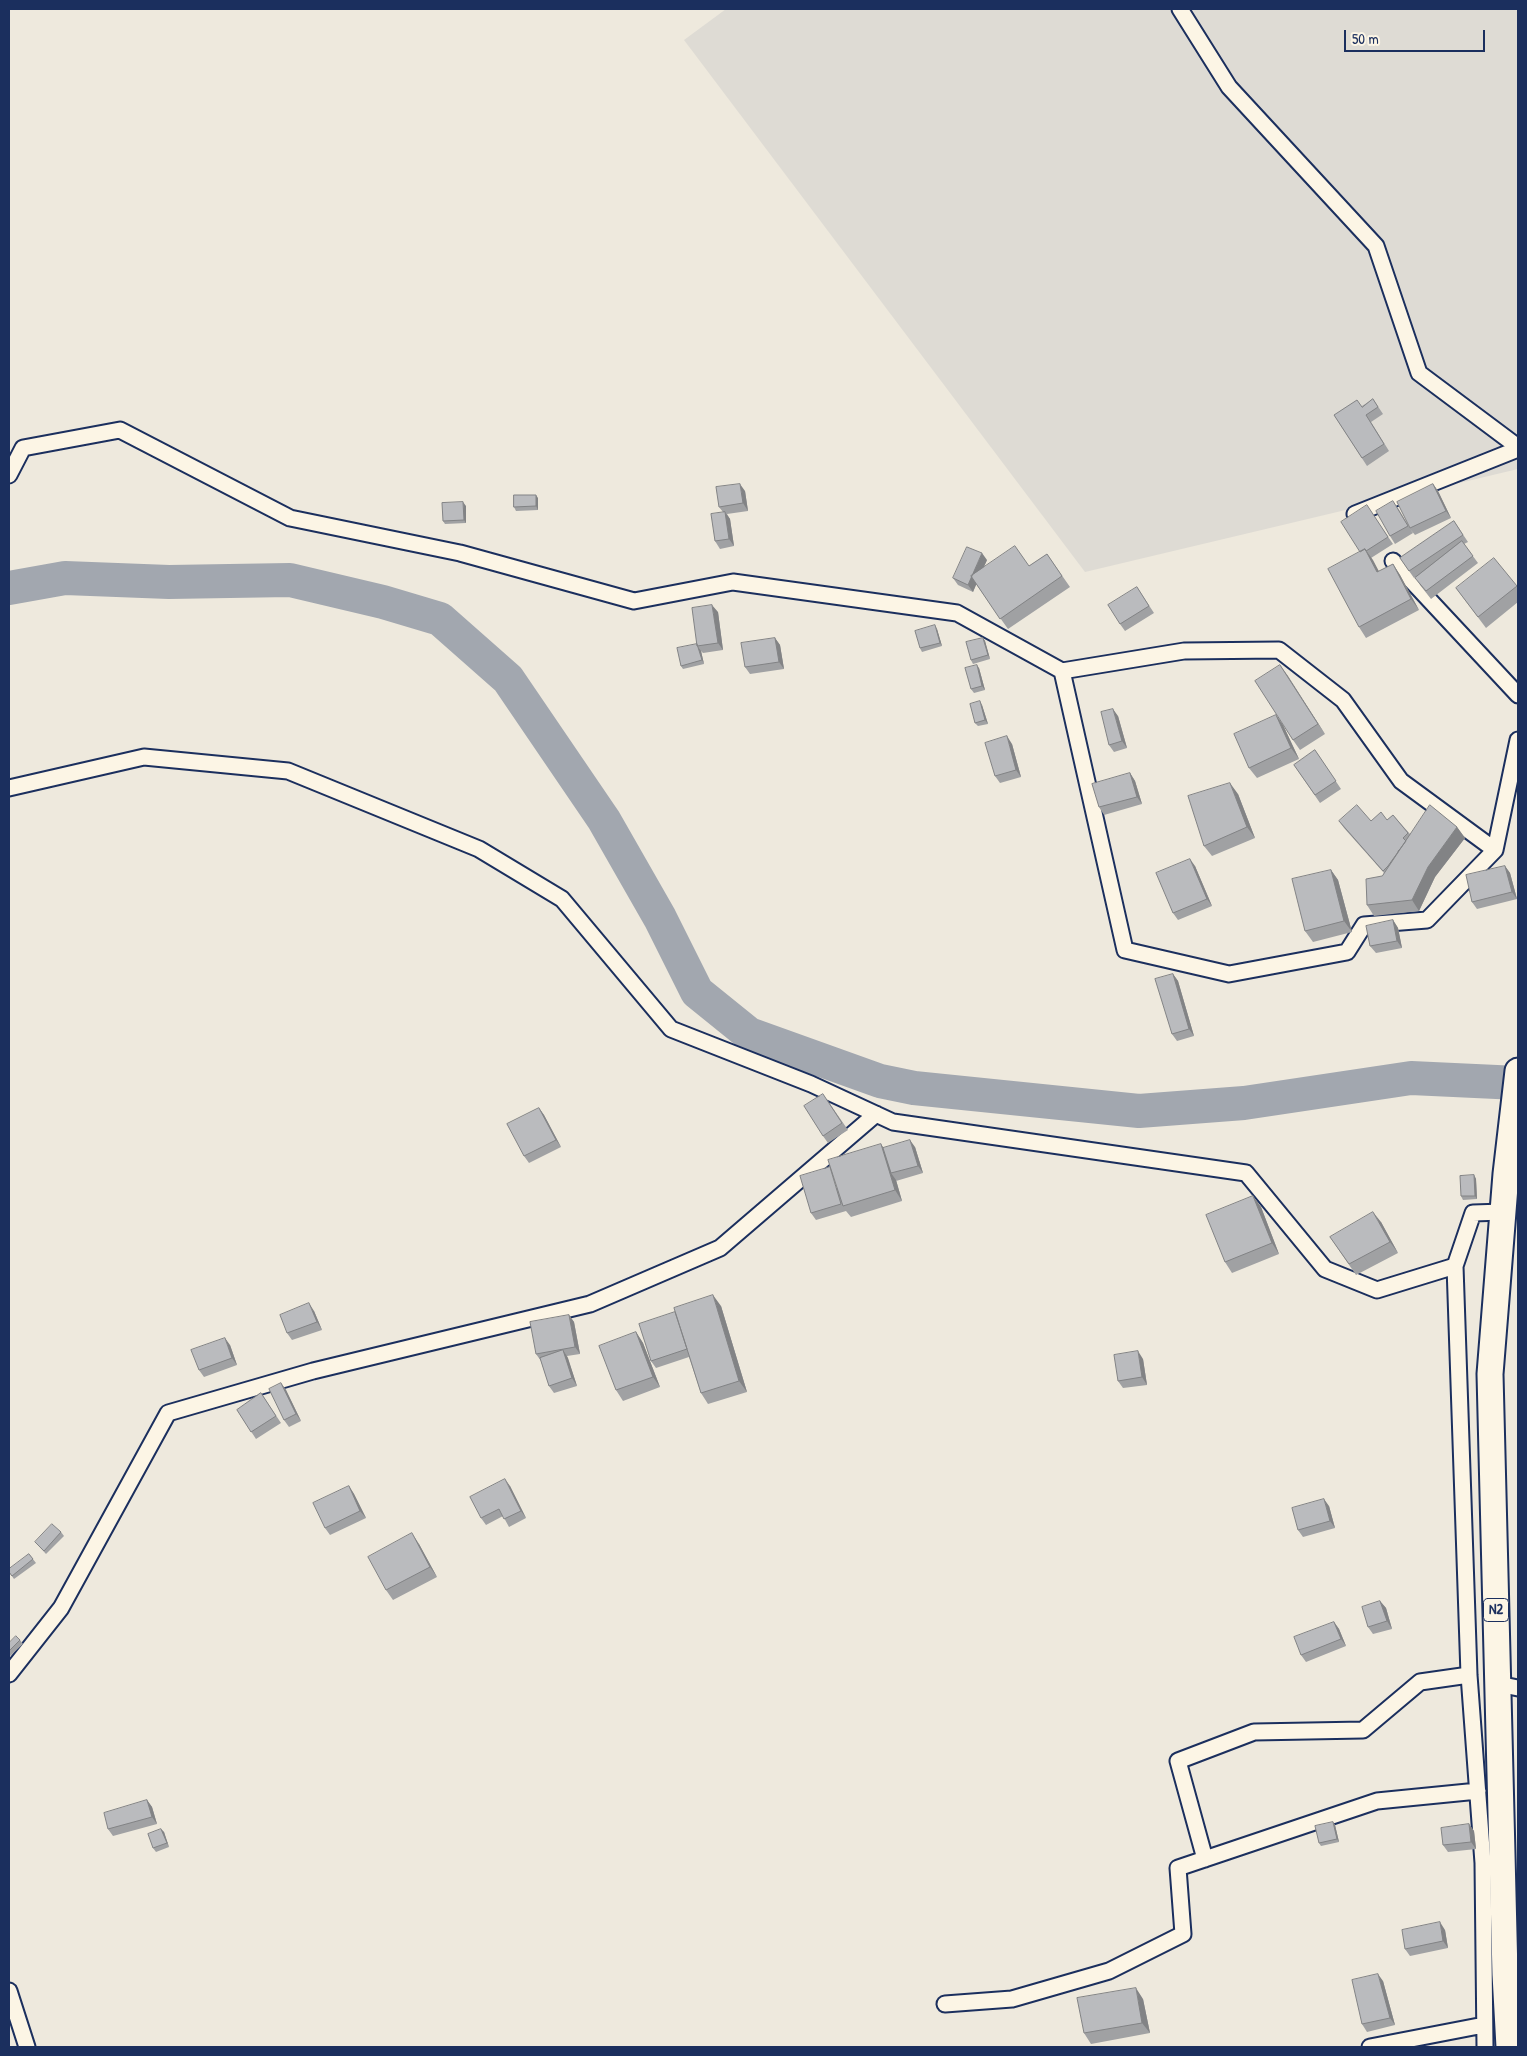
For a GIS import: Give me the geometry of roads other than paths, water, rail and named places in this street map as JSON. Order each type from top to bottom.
[{"type":"highway","name":"N2","points":[[1509,2047],[1512,1983],[1508,1686],[1490,1374],[1506,1174],[1518,1071]]},
{"type":"street","points":[[1180,9],[1229,87],[1376,246],[1419,373],[1518,448]]},
{"type":"street","points":[[9,475],[23,448],[120,430],[290,518],[460,554],[634,601],[733,582],[957,613],[1062,671],[1184,651],[1279,650],[1343,700],[1401,781],[1496,850]]},
{"type":"street","points":[[1355,514],[1518,448]]},
{"type":"street","points":[[1393,561],[1518,695]]},
{"type":"street","points":[[1062,671],[1125,950],[1229,974],[1347,952],[1364,925],[1427,920],[1496,850],[1518,740]]},
{"type":"street","points":[[9,788],[144,757],[288,771],[479,849],[562,899],[671,1029],[811,1084],[893,1122],[1246,1173],[1325,1270],[1377,1290],[1455,1266]]},
{"type":"street","points":[[9,1674],[61,1608],[168,1413],[313,1371],[590,1304],[720,1248],[876,1114]]},
{"type":"street","points":[[1485,2047],[1483,1863],[1469,1675],[1455,1266],[1473,1213],[1503,1212]]},
{"type":"street","points":[[1205,1859],[1178,1761],[1254,1732],[1363,1730],[1420,1682],[1469,1675]]},
{"type":"street","points":[[945,2004],[1012,1999],[1109,1971],[1183,1934],[1178,1868],[1377,1801],[1478,1791]]},
{"type":"street","points":[[9,1991],[27,2047]]},
{"type":"street","points":[[1370,2047],[1484,2025]]},
{"type":"waterway","points":[[9,588],[65,578],[169,582],[290,580],[383,602],[440,619],[508,679],[604,820],[660,918],[697,992],[749,1034],[880,1081],[914,1088],[1139,1111],[1244,1103],[1411,1078],[1518,1083]]}]
